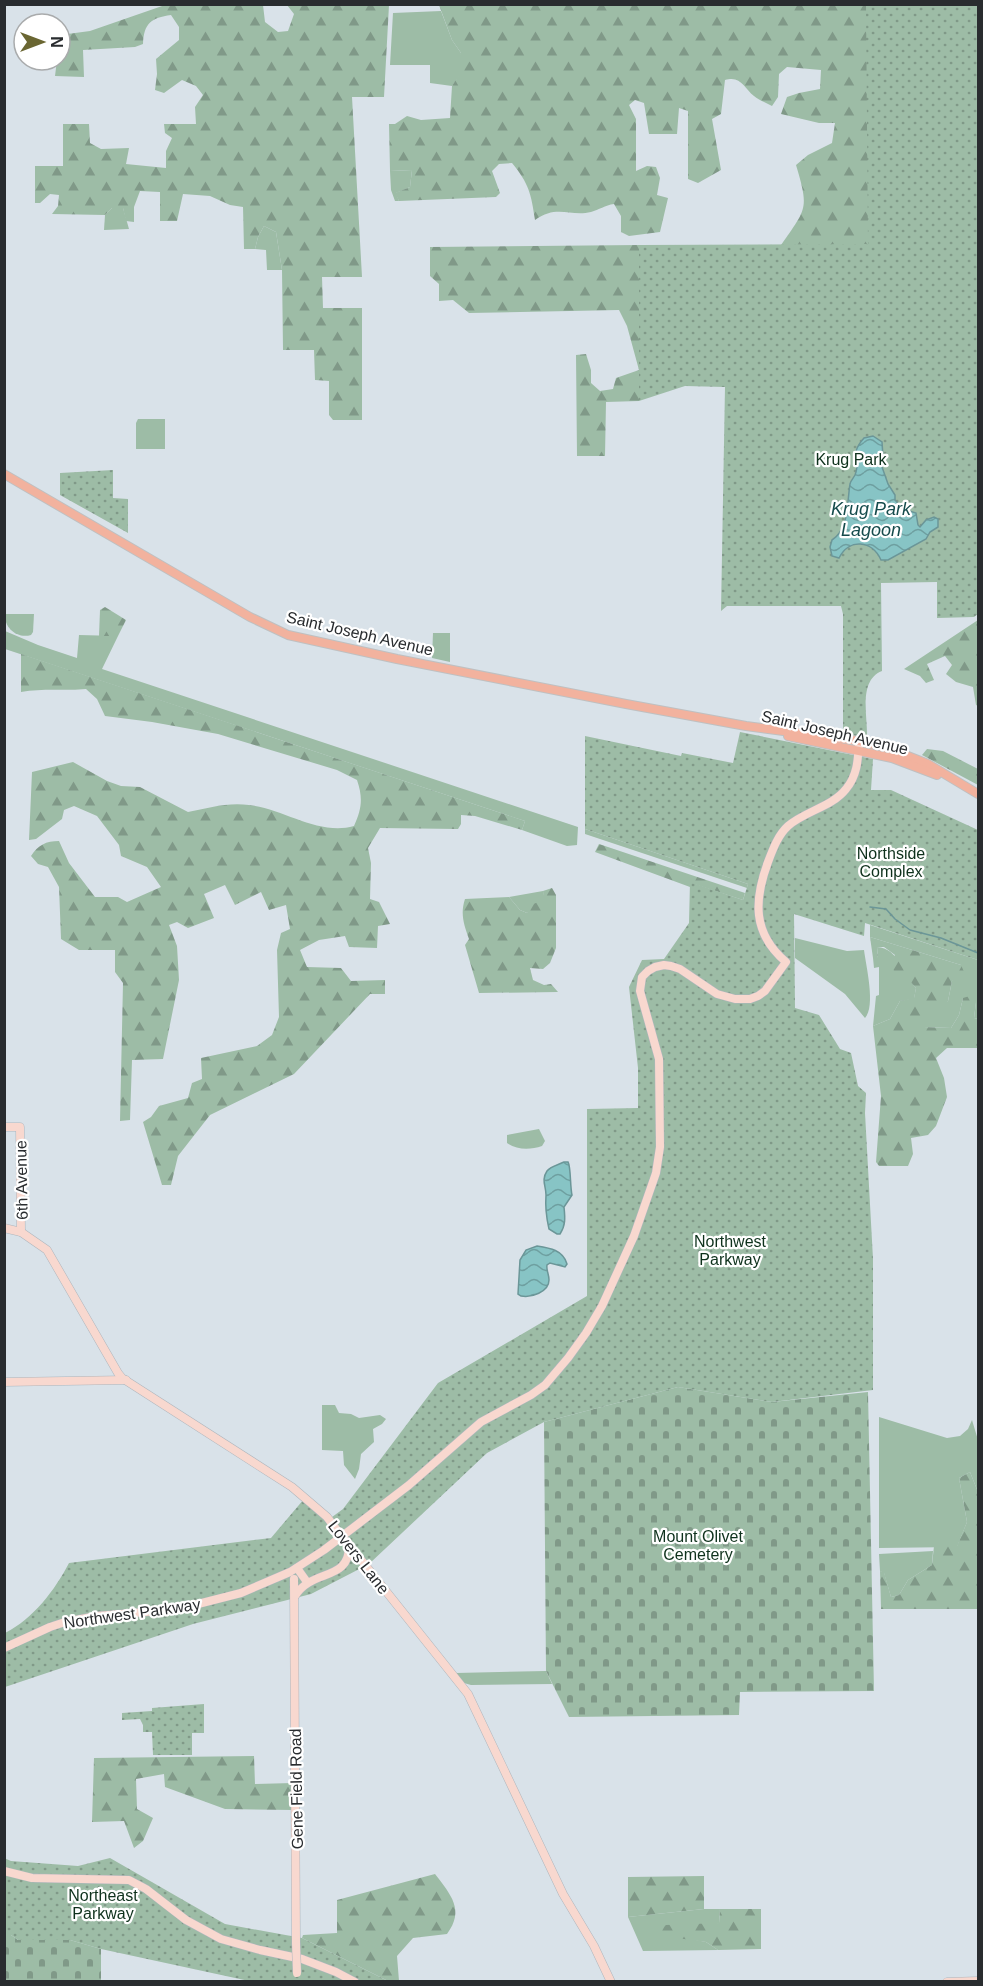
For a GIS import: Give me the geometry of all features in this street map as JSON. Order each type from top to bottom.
[{"type":"main road","name":"Saint Joseph Avenue","points":[[4,474],[250,617],[288,635],[626,704],[746,726],[859,741],[915,758],[978,794]]},
{"type":"main road","name":"Saint Joseph Avenue","points":[[746,726],[799,740],[892,758],[952,780]]},
{"type":"street","points":[[858,752],[859,741]]},
{"type":"street","name":"Northwest Parkway","points":[[4,1648],[65,1622],[204,1603],[293,1573],[409,1485],[481,1422],[545,1385],[586,1333],[610,1290],[634,1236],[659,1160],[659,1059],[640,991],[642,977],[648,971],[664,965],[680,969],[710,990],[729,998],[750,999],[765,990],[786,962],[774,950],[765,935],[757,907],[760,883],[770,855],[781,834],[789,825],[844,792],[856,772],[858,752]]},
{"type":"street","name":"6th Avenue","points":[[4,1127],[20,1127],[21,1232]]},
{"type":"street","name":"Lovers Lane","points":[[4,1228],[21,1232],[47,1250],[118,1373],[292,1487],[327,1517],[348,1543],[468,1694],[562,1894],[594,1946],[611,1982]]},
{"type":"street","points":[[4,1382],[126,1380]]},
{"type":"street","points":[[295,1597],[305,1584],[337,1570],[346,1563],[349,1556],[348,1543]]},
{"type":"street","points":[[346,1563],[363,1563]]},
{"type":"street","points":[[293,1573],[305,1584]]},
{"type":"street","points":[[293,1573],[305,1584]]},
{"type":"street","name":"Gene Field Road","points":[[293,1573],[297,1977]]},
{"type":"street","points":[[4,1872],[32,1878],[129,1880],[146,1889],[186,1920],[221,1939],[302,1959],[328,1968],[355,1982]]},
{"type":"street","points":[[947,1982],[978,1981]]},
{"type":"green space","points":[[165,5],[263,5],[265,22],[278,32],[288,31],[294,14],[287,5],[389,5],[384,97],[352,97],[362,277],[322,277],[323,308],[362,308],[362,420],[333,420],[329,415],[329,381],[315,380],[314,350],[283,350],[282,270],[276,232],[264,226],[255,249],[244,249],[243,207],[230,205],[210,196],[183,194],[177,221],[160,221],[160,192],[140,191],[134,207],[134,222],[126,221],[123,208],[112,208],[105,215],[52,214],[58,206],[59,195],[50,194],[40,203],[35,203],[35,166],[63,166],[63,124],[89,124],[90,143],[101,149],[129,148],[126,164],[166,168],[166,151],[172,138],[165,133],[164,124],[196,124],[195,107],[203,95],[196,86],[182,80],[164,93],[155,90],[156,59],[179,40],[179,27],[171,15],[158,18],[147,26],[143,44],[135,47],[83,50],[84,77],[55,76],[56,72],[72,72],[72,33],[90,31]]},
{"type":"green space","points":[[439,5],[978,5],[884,260],[735,245],[781,245],[801,215],[804,200],[796,165],[808,155],[832,143],[835,123],[819,123],[781,114],[787,97],[820,89],[821,70],[787,67],[779,74],[778,97],[772,106],[754,96],[739,81],[725,80],[721,114],[712,119],[721,170],[698,183],[688,179],[688,111],[679,108],[677,134],[649,134],[644,103],[635,100],[629,105],[636,119],[636,171],[647,166],[656,167],[660,178],[657,195],[668,198],[660,232],[629,236],[621,232],[621,216],[614,204],[591,212],[550,213],[535,220],[528,189],[512,163],[499,164],[492,171],[500,193],[496,197],[399,201],[395,193],[410,187],[412,170],[390,171],[389,124],[395,124],[407,116],[421,120],[450,118],[452,86],[459,75],[456,63],[461,53],[452,40]]},
{"type":"green space","name":"Krug Park","points":[[866,5],[978,5],[978,614],[974,617],[937,618],[937,582],[881,583],[882,671],[875,675],[867,689],[867,737],[865,737],[843,735],[843,614],[841,606],[727,606],[721,611],[725,387],[685,386],[639,401],[639,245],[868,244]]},
{"type":"green space","points":[[441,11],[452,40],[461,53],[460,75],[452,86],[430,83],[430,65],[390,65],[393,13]]},
{"type":"green space","points":[[412,170],[410,187],[396,193],[399,201],[395,201],[391,190],[390,171]]},
{"type":"green space","points":[[112,208],[123,208],[129,229],[104,230],[105,215]]},
{"type":"green space","points":[[264,226],[276,232],[282,270],[267,270],[266,250],[255,249]]},
{"type":"green space","points":[[639,245],[639,370],[627,326],[619,310],[469,313],[453,300],[439,301],[439,284],[430,276],[430,247]]},
{"type":"green space","points":[[586,354],[591,370],[591,383],[600,391],[613,389],[616,378],[639,370],[639,401],[606,402],[605,456],[577,456],[576,355]]},
{"type":"green space","points":[[138,419],[165,419],[165,449],[136,449]]},
{"type":"green space","points":[[113,470],[113,498],[128,499],[128,533],[60,495],[60,473]]},
{"type":"green space","points":[[105,607],[126,620],[118,636],[99,636],[100,610]]},
{"type":"green space","points":[[5,614],[34,614],[31,635],[16,634],[12,631],[7,624]]},
{"type":"green space","points":[[978,620],[978,706],[973,687],[956,682],[946,674],[952,665],[945,656],[927,664],[934,680],[926,683],[920,676],[904,669]]},
{"type":"green space","points":[[5,631],[77,658],[79,635],[118,636],[102,669],[578,827],[577,845],[567,846],[522,830],[525,821],[5,649]]},
{"type":"green space","points":[[433,633],[450,633],[450,662],[432,658]]},
{"type":"green space","points":[[21,654],[525,821],[522,830],[475,816],[461,815],[461,824],[458,829],[380,828],[368,848],[371,863],[370,899],[379,902],[390,924],[378,926],[377,948],[349,947],[345,936],[319,940],[300,950],[307,967],[341,968],[351,981],[385,980],[385,994],[370,994],[294,1074],[210,1115],[178,1156],[171,1185],[162,1185],[143,1122],[151,1117],[159,1106],[188,1098],[192,1083],[202,1079],[201,1058],[257,1046],[272,1035],[279,1017],[277,950],[281,933],[290,929],[286,905],[269,910],[261,892],[235,905],[225,885],[204,894],[214,918],[188,928],[177,922],[169,925],[177,946],[179,980],[163,1059],[132,1060],[130,1120],[120,1121],[123,983],[115,972],[115,950],[79,950],[61,939],[59,887],[48,867],[38,864],[31,856],[43,844],[59,841],[69,863],[95,897],[118,897],[127,902],[161,887],[147,867],[121,856],[119,845],[97,816],[74,806],[64,810],[62,819],[36,839],[29,840],[32,772],[73,762],[107,781],[121,786],[140,787],[188,812],[241,804],[262,807],[328,828],[354,826],[361,803],[359,786],[357,780],[337,770],[218,734],[105,716],[97,699],[86,689],[21,692]]},
{"type":"green space","name":"Northwest Parkway","points":[[740,732],[873,759],[871,790],[891,790],[978,830],[978,960],[865,923],[864,936],[794,914],[795,1008],[819,1015],[840,1049],[851,1053],[858,1086],[866,1093],[865,1113],[873,1259],[873,1390],[772,1402],[678,1387],[544,1422],[487,1453],[369,1564],[311,1594],[193,1624],[5,1687],[5,1633],[34,1612],[57,1583],[69,1563],[271,1538],[304,1499],[328,1520],[343,1509],[438,1383],[587,1296],[587,1109],[638,1108],[638,1068],[629,987],[642,960],[664,959],[689,923],[690,882],[743,900],[748,884],[585,829],[585,736],[681,756],[682,753],[733,763]]},
{"type":"green space","points":[[927,749],[943,751],[978,769],[978,785],[922,755]]},
{"type":"green space","points":[[585,829],[748,884],[747,888],[585,834]]},
{"type":"green space","points":[[599,844],[745,893],[743,900],[691,883],[690,887],[595,852]]},
{"type":"green space","points":[[552,888],[556,895],[556,948],[550,963],[543,969],[530,968],[533,980],[544,985],[551,984],[558,992],[479,993],[465,945],[469,939],[463,915],[465,899],[509,897],[520,910],[527,913],[533,904],[544,900],[543,891]]},
{"type":"green space","points":[[543,891],[545,900],[527,913],[520,910],[509,897]]},
{"type":"green space","points":[[870,925],[978,960],[978,1019],[974,1018],[976,1002],[963,998],[959,1015],[951,1028],[924,1027],[924,1015],[948,1001],[952,981],[961,965],[870,937]]},
{"type":"green space","points":[[870,937],[961,965],[965,974],[952,981],[948,1001],[936,1015],[924,1015],[924,1027],[951,1028],[959,1015],[963,998],[973,995],[976,1002],[974,1018],[978,1019],[978,1048],[947,1048],[936,1058],[944,1078],[947,1097],[936,1126],[928,1135],[911,1138],[913,1154],[908,1166],[879,1166],[876,1162],[881,1096],[873,1026],[890,1019],[900,1001],[914,998],[916,988],[909,980],[899,978],[889,964],[895,955],[884,947],[877,947],[878,958],[873,958]]},
{"type":"green space","points":[[795,938],[847,951],[864,950],[870,995],[870,1005],[865,1018],[845,994],[795,958]]},
{"type":"green space","points":[[877,947],[884,948],[895,957],[916,988],[914,999],[900,1001],[890,1019],[873,1026],[876,996],[879,995],[879,967],[874,968],[873,958],[878,958]]},
{"type":"green space","points":[[539,1129],[545,1141],[542,1146],[524,1149],[507,1143],[507,1135]]},
{"type":"green space","name":"Mount Olivet Cemetery","points":[[678,1387],[772,1402],[868,1392],[874,1691],[740,1692],[739,1715],[569,1717],[546,1671],[544,1422]]},
{"type":"green space","points":[[322,1405],[335,1405],[339,1413],[351,1414],[359,1418],[380,1415],[386,1419],[373,1429],[374,1442],[361,1454],[355,1479],[344,1465],[343,1451],[322,1450]]},
{"type":"green space","points":[[879,1417],[947,1438],[960,1436],[968,1429],[972,1420],[978,1440],[978,1492],[970,1472],[959,1478],[967,1522],[957,1547],[879,1548]]},
{"type":"green space","points":[[970,1472],[978,1492],[978,1609],[881,1609],[880,1571],[884,1572],[891,1597],[899,1595],[908,1580],[932,1565],[934,1546],[957,1546],[967,1522],[959,1478]]},
{"type":"green space","points":[[933,1551],[932,1565],[908,1580],[899,1595],[891,1597],[884,1573],[880,1571],[879,1554]]},
{"type":"green space","points":[[546,1671],[552,1684],[471,1685],[464,1683],[456,1673]]},
{"type":"green space","points":[[204,1704],[204,1733],[192,1733],[192,1755],[153,1755],[152,1732],[143,1732],[140,1719],[122,1720],[122,1713]]},
{"type":"green space","points":[[254,1756],[255,1784],[293,1783],[293,1810],[225,1809],[165,1787],[164,1774],[136,1779],[137,1809],[153,1818],[143,1841],[134,1848],[124,1821],[92,1822],[94,1758]]},
{"type":"green space","name":"Northeast Parkway","points":[[4,1858],[11,1861],[78,1866],[110,1858],[225,1924],[302,1938],[388,1981],[249,1981],[101,1949],[70,1940],[18,1940],[11,1935],[5,1935]]},
{"type":"green space","points":[[435,1874],[451,1896],[455,1917],[447,1934],[413,1938],[397,1956],[399,1981],[388,1981],[302,1938],[303,1935],[337,1933],[337,1900]]},
{"type":"green space","points":[[704,1876],[704,1909],[628,1917],[628,1877]]},
{"type":"green space","points":[[720,1909],[719,1923],[686,1938],[706,1942],[718,1950],[643,1951],[628,1917]]},
{"type":"green space","points":[[720,1909],[761,1909],[761,1949],[718,1950],[706,1942],[662,1936],[659,1930],[666,1925],[719,1923]]},
{"type":"green space","points":[[4,1935],[11,1935],[18,1940],[70,1940],[101,1949],[101,1981],[5,1981]]},
{"type":"water","name":"Krug Park Lagoon","points":[[873,436],[882,442],[882,467],[895,495],[895,500],[903,509],[916,513],[920,527],[926,520],[934,517],[938,519],[938,527],[930,532],[926,539],[888,560],[881,560],[872,548],[860,544],[849,547],[839,558],[832,556],[830,547],[832,540],[842,530],[846,515],[850,484],[857,467],[857,448],[864,438]]},
{"type":"water","points":[[568,1162],[569,1165],[572,1195],[564,1207],[563,1227],[560,1234],[557,1234],[549,1229],[544,1177],[549,1169]]},
{"type":"water","points":[[537,1246],[559,1253],[567,1264],[565,1267],[550,1263],[547,1265],[549,1280],[546,1288],[534,1295],[521,1296],[518,1294],[520,1260],[526,1250]]},
{"type":"waterway","points":[[870,907],[886,909],[910,930],[941,938],[978,953]]},
{"type":"park label","name":"Northside Complex","points":[[891,862]]}]
